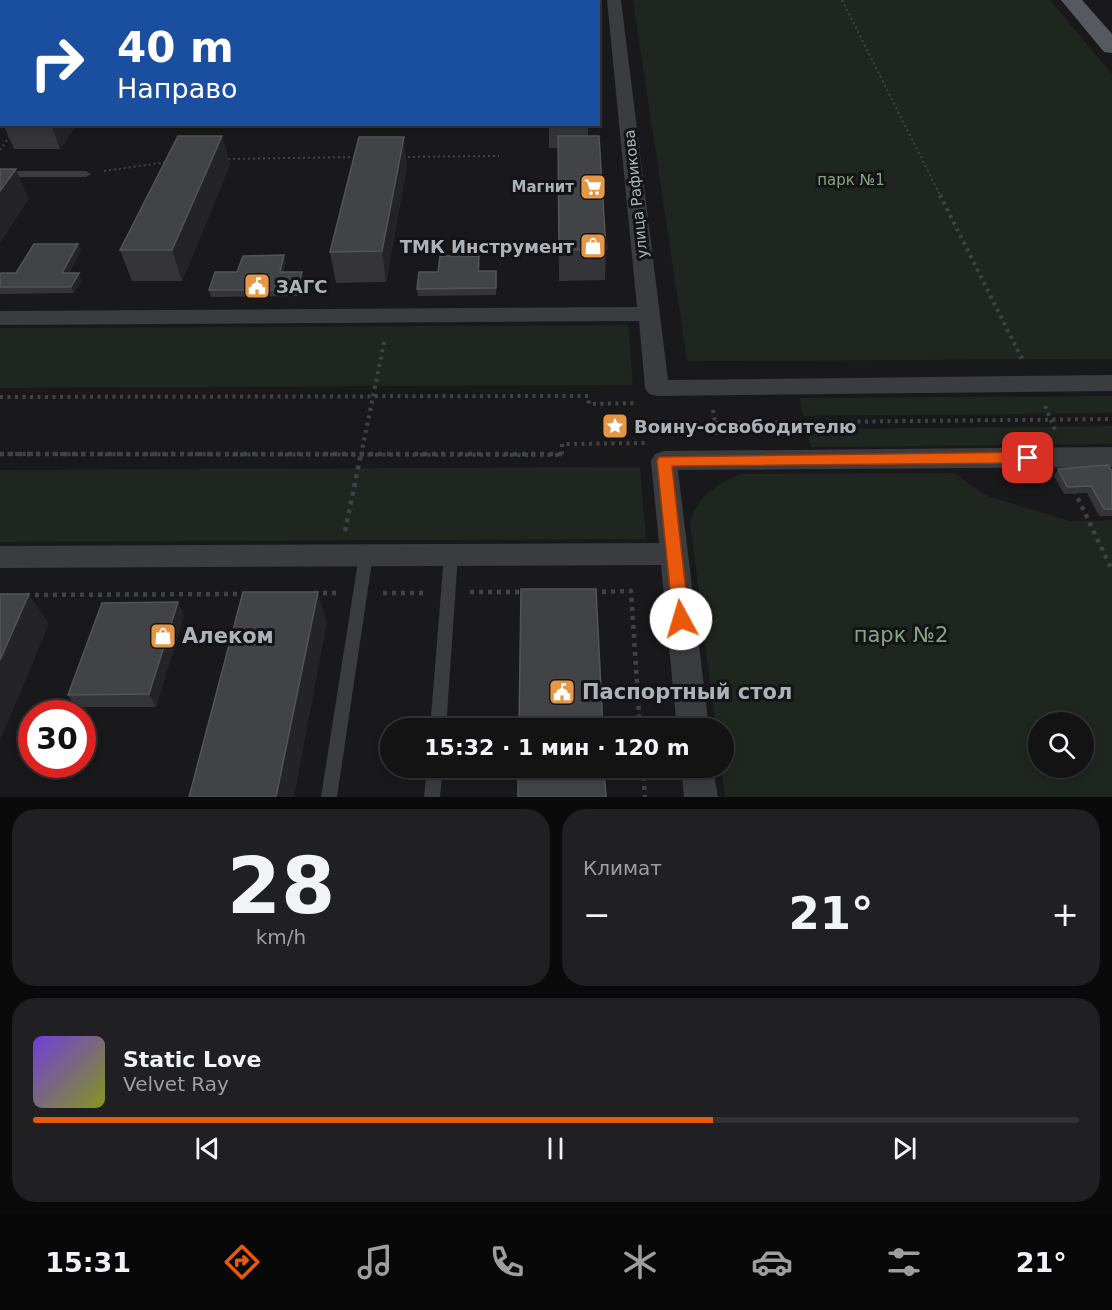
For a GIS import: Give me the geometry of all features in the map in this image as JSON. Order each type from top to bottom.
[{"type":"main road","points":[[1071,0],[1112,47]]},
{"type":"street","name":"улица Рафикова","points":[[614,0],[649,314],[651,396]]},
{"type":"street","points":[[0,318],[649,314]]},
{"type":"street","points":[[651,396],[1112,383]]},
{"type":"street","points":[[692,718],[661,452],[1112,457]]},
{"type":"street","points":[[0,557],[674,554]]},
{"type":"street","points":[[699,778],[701,797]]},
{"type":"lane","points":[[0,174],[86,174]]},
{"type":"lane","points":[[328,797],[360,593],[353,555]]},
{"type":"lane","points":[[439,718],[451,555]]},
{"type":"lane","points":[[432,797],[434,778]]},
{"type":"path","points":[[842,0],[1035,384],[1052,420],[1071,485],[1112,570]]},
{"type":"path","points":[[0,150],[13,133]]},
{"type":"path","points":[[403,157],[499,156]]},
{"type":"path","points":[[223,159],[367,157]]},
{"type":"path","points":[[86,174],[176,160]]},
{"type":"path","points":[[333,593],[353,555],[361,455],[389,316]]},
{"type":"path","points":[[0,397],[588,396],[589,404],[651,396]]},
{"type":"path","points":[[712,403],[718,442]]},
{"type":"path","points":[[715,423],[1112,419]]},
{"type":"path","points":[[0,454],[562,455],[562,444],[661,452]]},
{"type":"path","points":[[585,592],[631,591],[639,718]]},
{"type":"path","points":[[309,593],[528,592]]},
{"type":"path","points":[[24,595],[249,594]]},
{"type":"path","points":[[644,778],[645,797]]},
{"type":"green space","name":"парк №1","points":[[633,0],[1050,0],[1112,74],[1112,359],[687,361]]},
{"type":"green space","points":[[628,325],[633,385],[0,388],[0,328]]},
{"type":"green space","points":[[1112,396],[1112,413],[803,416],[799,398]]},
{"type":"green space","points":[[1112,426],[1112,444],[811,447],[806,429]]},
{"type":"green space","points":[[640,467],[646,539],[0,542],[0,470]]},
{"type":"green space","name":"парк №2","points":[[954,473],[985,495],[1070,521],[1112,520],[1112,797],[725,797],[722,778],[734,778],[734,718],[715,718],[690,522],[703,498],[724,482],[741,474]]},
{"type":"building","points":[[178,136],[222,136],[172,250],[120,250]]},
{"type":"building","points":[[558,136],[599,136],[606,249],[559,250]]},
{"type":"building","points":[[359,137],[404,137],[382,251],[330,252]]},
{"type":"building","points":[[0,169],[16,169],[0,191]]},
{"type":"building","points":[[34,244],[78,244],[62,273],[79,273],[71,287],[0,287],[1,273],[16,273]]},
{"type":"building","points":[[284,255],[280,272],[302,272],[297,290],[209,290],[215,272],[237,272],[243,256]]},
{"type":"building","points":[[440,256],[479,256],[478,271],[496,271],[496,288],[417,289],[419,272],[438,272]]},
{"type":"building","points":[[1108,465],[1112,471],[1112,509],[1104,509],[1091,486],[1067,487],[1058,469]]},
{"type":"building","points":[[521,589],[596,589],[602,718],[519,718]]},
{"type":"building","points":[[243,592],[318,592],[276,797],[189,797]]},
{"type":"building","points":[[0,594],[29,594],[0,660]]},
{"type":"building","points":[[178,602],[149,694],[68,695],[102,603]]},
{"type":"building","points":[[518,778],[605,778],[606,797],[518,797]]},
{"type":"place","name":"Магнит","points":[[593,187]]},
{"type":"place","name":"ТМК Инструмент","points":[[593,246]]},
{"type":"place","name":"ЗАГС","points":[[257,286]]},
{"type":"place","name":"Воину-освободителю","points":[[615,426]]},
{"type":"place","name":"Алеком","points":[[163,636]]},
{"type":"place","name":"Паспортный стол","points":[[562,692]]},
{"type":"route","points":[[681,619],[664,461],[1028,458]]}]
